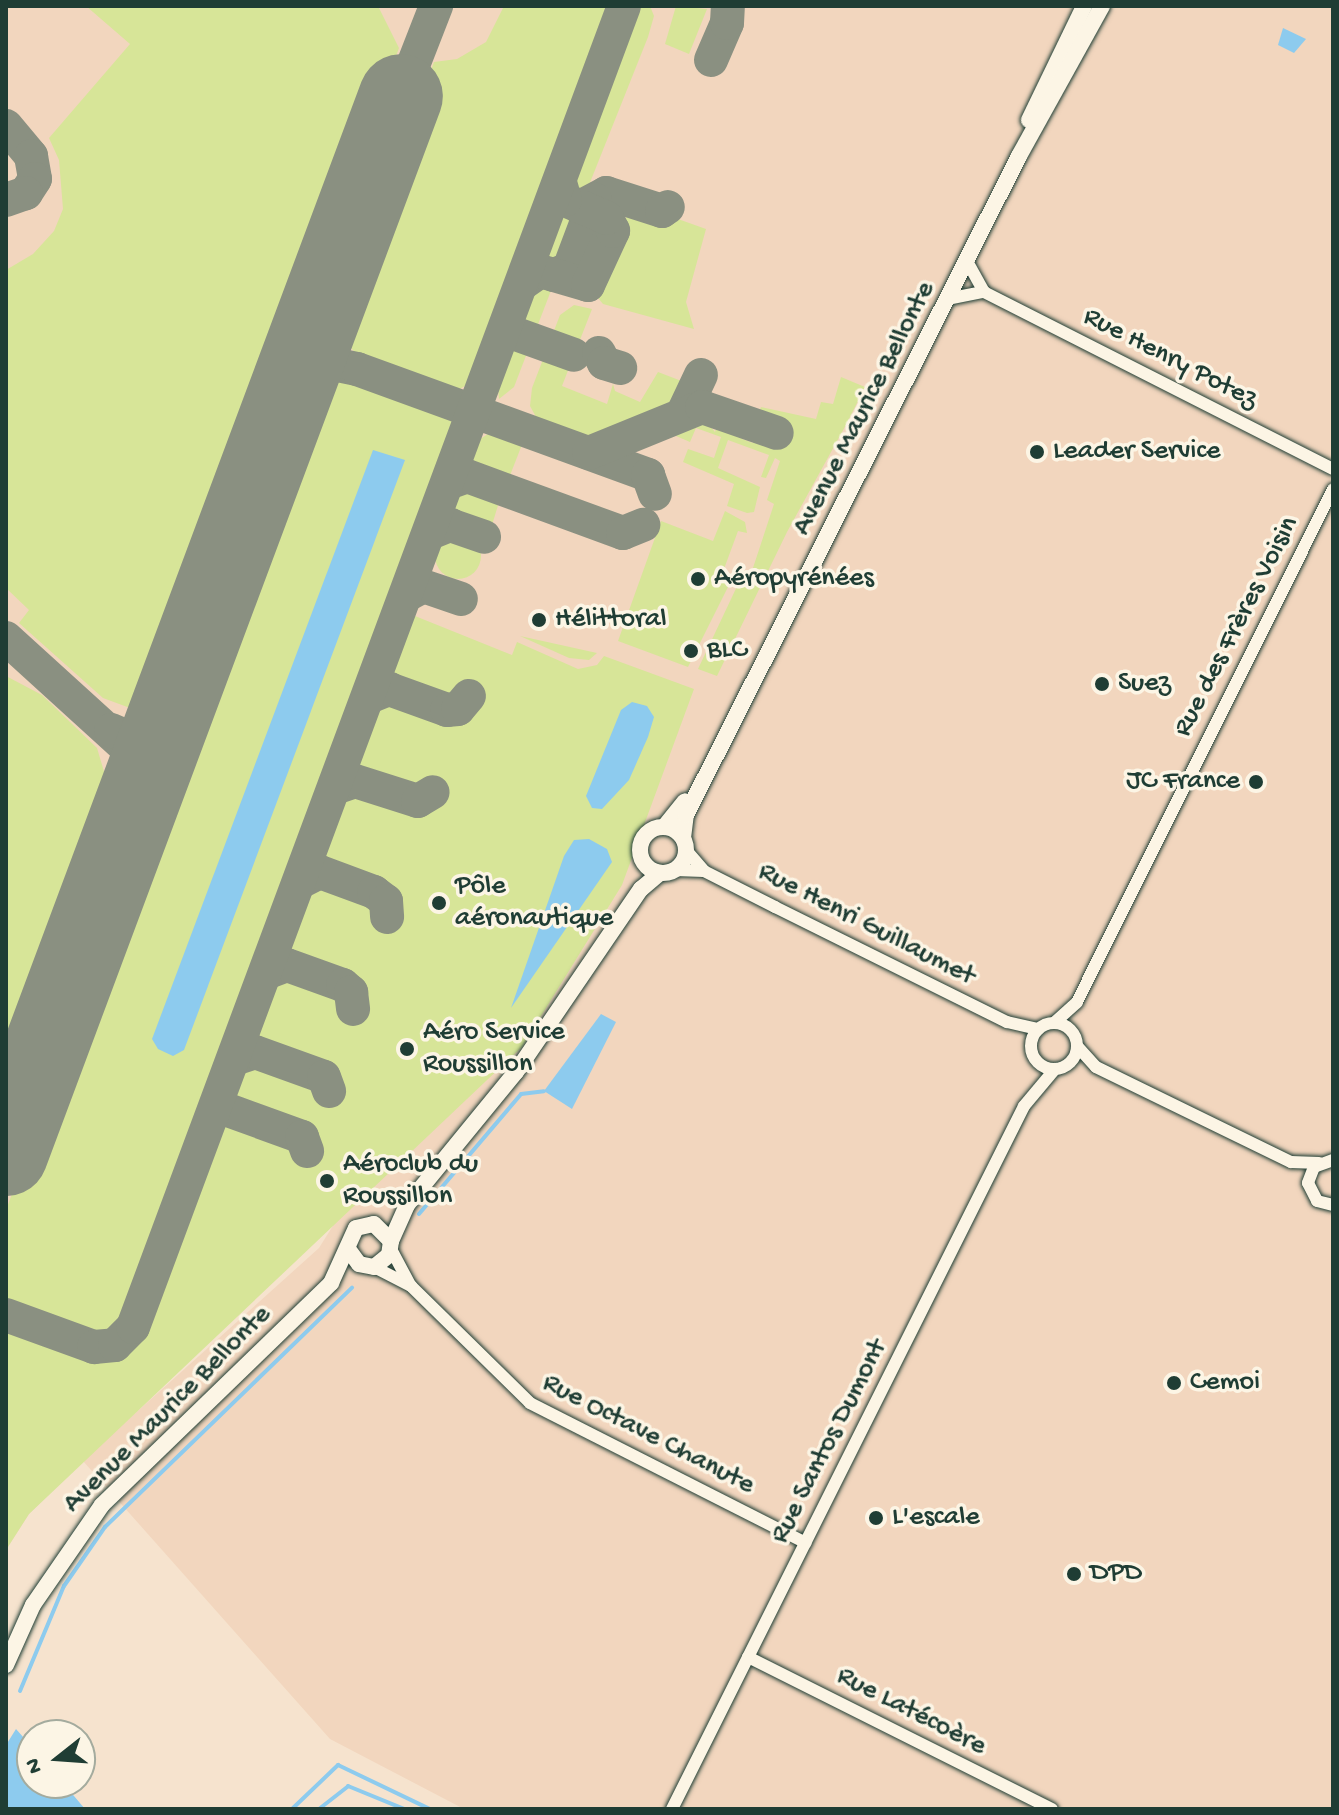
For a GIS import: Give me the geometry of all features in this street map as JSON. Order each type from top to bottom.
[{"type":"street","name":"Avenue Maurice Bellonte","points":[[643,863],[643,837],[664,827],[680,811],[1084,6]]},
{"type":"street","name":"Avenue Maurice Bellonte","points":[[667,872],[685,844],[686,815],[1102,6]]},
{"type":"street","points":[[952,298],[984,292],[968,263]]},
{"type":"street","name":"Rue Henry Potez","points":[[984,292],[1333,469]]},
{"type":"street","name":"Rue des Frères Voisin","points":[[1054,1023],[1077,1002],[1333,489]]},
{"type":"street","points":[[664,827],[685,844]]},
{"type":"street","name":"Rue Henri Guillaumet","points":[[685,844],[704,871]]},
{"type":"street","points":[[641,889],[643,863],[667,872]]},
{"type":"street","name":"Rue Henri Guillaumet","points":[[667,872],[704,871],[1007,1022],[1038,1029]]},
{"type":"street","points":[[348,1249],[369,1267],[391,1245],[407,1205],[516,1072],[641,889],[667,872]]},
{"type":"street","name":"Rue des Frères Voisin","points":[[1075,1040],[1077,1002]]},
{"type":"street","name":"Rue Henri Guillaumet","points":[[1007,1022],[1033,1053]]},
{"type":"street","points":[[1096,1067],[1075,1040],[1054,1023],[1038,1029],[1033,1053],[1055,1069],[1068,1064],[1096,1067],[1291,1162],[1333,1160]]},
{"type":"street","points":[[1068,1064],[1075,1040]]},
{"type":"street","name":"Rue Santos Dumont","points":[[1030,1096],[1033,1053]]},
{"type":"street","name":"Rue Santos Dumont","points":[[672,1809],[1030,1096],[1055,1069]]},
{"type":"street","points":[[1291,1162],[1308,1183],[1317,1201],[1333,1205]]},
{"type":"street","points":[[1308,1183],[1319,1163]]},
{"type":"street","points":[[391,1245],[374,1224],[407,1205]]},
{"type":"street","name":"Avenue Maurice Bellonte","points":[[6,1665],[33,1605],[102,1505],[331,1283],[356,1228],[374,1224]]},
{"type":"street","name":"Rue Octave Chanute","points":[[391,1245],[411,1286],[530,1403],[806,1543]]},
{"type":"street","name":"Avenue Maurice Bellonte","points":[[331,1283],[369,1267]]},
{"type":"street","name":"Rue Octave Chanute","points":[[369,1267],[411,1286]]},
{"type":"street","name":"Rue Latécoère","points":[[748,1657],[1052,1809]]},
{"type":"shaded area","points":[[6,6],[1333,6],[1333,1809],[464,1809],[330,1739],[83,1461],[29,1514],[6,1550]],"holes":[[[434,1064],[319,1248],[111,1435]]]},
{"type":"green space","points":[[86,6],[378,6],[399,48],[164,682],[144,703],[130,708],[103,698],[19,623],[29,610],[6,588],[6,270],[33,254],[54,231],[63,209],[59,160],[49,138],[130,44]]},
{"type":"green space","points":[[504,6],[609,6],[612,17],[476,380],[454,392],[361,360],[343,338],[341,311],[434,62],[457,59],[486,42]]},
{"type":"green space","points":[[636,6],[650,6],[654,16],[648,37],[585,195],[580,195],[571,184]]},
{"type":"green space","points":[[676,6],[707,9],[689,54],[665,44]]},
{"type":"green space","points":[[628,211],[670,225],[678,219],[706,229],[686,302],[694,329],[603,304],[598,298]]},
{"type":"green space","points":[[563,212],[574,214],[577,224],[562,262],[553,265],[545,254]]},
{"type":"green space","points":[[594,222],[601,236],[587,272],[579,274],[575,272]]},
{"type":"green space","points":[[539,279],[552,288],[514,387],[499,399],[497,379]]},
{"type":"green space","points":[[574,305],[592,309],[562,386],[607,404],[613,384],[615,391],[640,402],[658,372],[692,385],[687,398],[593,445],[541,426],[530,406],[532,388],[560,315]]},
{"type":"green space","points":[[841,377],[865,387],[787,532],[717,676],[698,669],[740,580],[748,583],[774,504],[767,500],[780,461],[775,458],[766,478],[761,477],[769,455],[728,440],[718,468],[760,487],[754,512],[747,513],[727,506],[734,484],[683,462],[688,449],[714,458],[721,437],[696,428],[690,442],[669,433],[617,453],[701,415],[715,432],[718,423],[744,432],[742,439],[753,443],[755,432],[775,438],[777,430],[755,422],[761,407],[816,419],[821,402],[833,404]]},
{"type":"green space","points":[[347,379],[439,409],[453,423],[455,441],[121,1327],[102,1338],[87,1337],[6,1307],[6,1210],[303,412],[323,387]]},
{"type":"green space","points":[[491,432],[510,432],[523,442],[509,478],[469,463],[474,443]]},
{"type":"green space","points":[[464,484],[500,499],[491,528],[451,513],[457,487]]},
{"type":"green space","points":[[725,511],[745,522],[747,533],[738,531],[721,577],[731,581],[688,667],[618,641],[661,521],[713,541]]},
{"type":"green space","points":[[458,533],[474,540],[481,556],[474,572],[458,579],[442,572],[435,556],[442,540]]},
{"type":"green space","points":[[415,616],[512,655],[517,642],[578,669],[597,665],[604,656],[694,689],[622,885],[522,1047],[29,1514],[6,1550],[6,1327],[100,1357],[125,1348],[140,1329],[391,664]]},
{"type":"green space","points":[[520,636],[597,653],[589,660],[569,658]]},
{"type":"green space","points":[[6,676],[42,695],[97,748],[111,795],[110,820],[6,1100]]},
{"type":"water","points":[[1283,28],[1306,39],[1294,53],[1278,45]]},
{"type":"water","points":[[373,450],[405,460],[184,1050],[173,1056],[158,1049],[152,1039]]},
{"type":"water","points":[[632,702],[647,706],[654,717],[648,737],[629,780],[602,809],[592,808],[586,796],[621,710]]},
{"type":"water","points":[[589,839],[607,849],[612,862],[511,1008],[564,856],[574,840]]},
{"type":"water","points":[[601,1014],[616,1022],[572,1109],[544,1091]]},
{"type":"water","points":[[16,1729],[16,1799],[77,1799],[85,1809],[6,1809],[6,1745]]},
{"type":"waterway","points":[[419,1214],[521,1094],[544,1091]]},
{"type":"waterway","points":[[20,1691],[64,1586],[105,1527],[352,1288]]},
{"type":"waterway","points":[[292,1809],[338,1765],[430,1809]]},
{"type":"waterway","points":[[319,1809],[348,1786],[404,1809]]},
{"type":"taxiway","points":[[401,96],[436,6]]},
{"type":"taxiway","points":[[6,1315],[94,1347],[115,1345],[133,1327],[624,6]]},
{"type":"taxiway","points":[[711,60],[727,23],[728,6]]},
{"type":"taxiway","points":[[6,126],[31,156],[35,179],[26,193],[6,200]]},
{"type":"taxiway","points":[[523,283],[540,271],[588,285],[613,231],[607,218],[565,200],[560,182]]},
{"type":"taxiway","points":[[584,212],[580,207],[606,193],[662,211],[668,207]]},
{"type":"taxiway","points":[[554,275],[569,269],[595,200]]},
{"type":"taxiway","points":[[505,330],[574,355]]},
{"type":"taxiway","points":[[599,353],[604,363],[620,368]]},
{"type":"taxiway","points":[[283,410],[312,368],[333,364],[357,369],[648,475],[655,494]]},
{"type":"taxiway","points":[[683,413],[701,375]]},
{"type":"taxiway","points":[[589,453],[702,407],[777,433]]},
{"type":"taxiway","points":[[448,483],[467,476],[623,533],[643,525]]},
{"type":"taxiway","points":[[430,533],[450,525],[484,537]]},
{"type":"taxiway","points":[[407,595],[423,586],[461,599]]},
{"type":"taxiway","points":[[6,638],[139,759],[144,779],[136,805]]},
{"type":"taxiway","points":[[369,697],[389,689],[447,710],[458,709],[469,696]]},
{"type":"taxiway","points":[[111,730],[144,744],[160,734],[169,716]]},
{"type":"taxiway","points":[[335,788],[355,781],[418,801],[433,792]]},
{"type":"taxiway","points":[[300,882],[320,872],[374,892],[386,901],[387,917]]},
{"type":"taxiway","points":[[266,973],[287,965],[343,985],[351,992],[353,1009]]},
{"type":"taxiway","points":[[234,1059],[255,1052],[324,1077],[329,1091]]},
{"type":"taxiway","points":[[214,1112],[225,1109],[302,1137],[307,1151]]},
{"type":"runway","points":[[6,1154],[401,96]]},
{"type":"place","name":"Leader Service","points":[[1037,452]]},
{"type":"place","name":"Aéropyrénées","points":[[698,579]]},
{"type":"place","name":"Hélittoral","points":[[539,620]]},
{"type":"place","name":"BLC","points":[[691,651]]},
{"type":"place","name":"Suez","points":[[1102,684]]},
{"type":"place","name":"JC France","points":[[1256,782]]},
{"type":"place","name":"Pôle aéronautique","points":[[439,903]]},
{"type":"place","name":"Aéro Service Roussillon","points":[[407,1049]]},
{"type":"place","name":"Aéroclub du Roussillon","points":[[327,1181]]},
{"type":"place","name":"Cemoi","points":[[1174,1383]]},
{"type":"place","name":"L'escale","points":[[876,1518]]},
{"type":"place","name":"DPD","points":[[1074,1574]]}]
